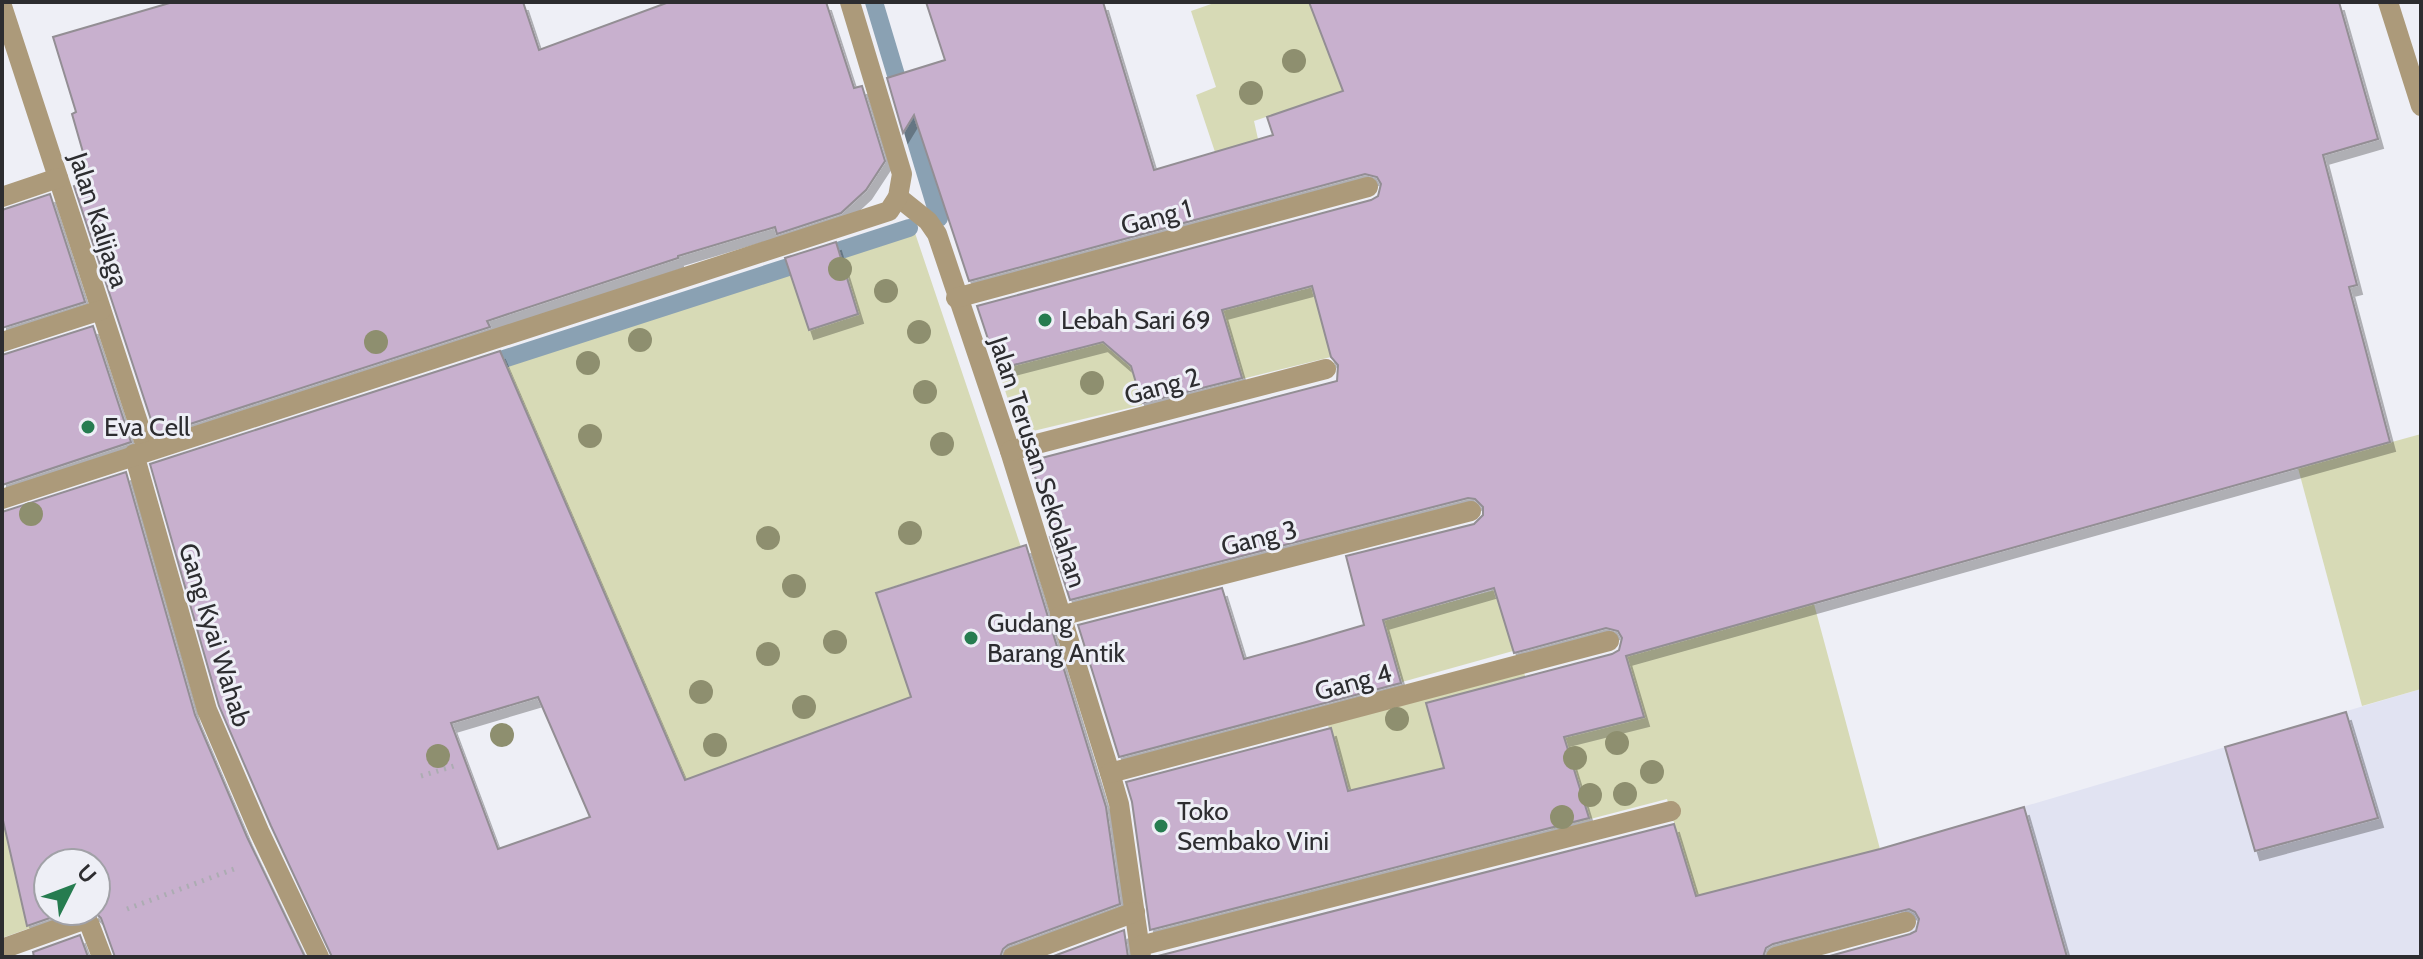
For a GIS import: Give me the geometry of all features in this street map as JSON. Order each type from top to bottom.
[{"type":"street","points":[[2,499],[889,211],[898,197],[902,174],[850,2]]},
{"type":"street","points":[[2388,2],[2421,106]]},
{"type":"street","name":"Jalan Kalijaga","points":[[2,6],[101,310],[140,452]]},
{"type":"street","points":[[2,197],[58,178]]},
{"type":"street","name":"Gang 1","points":[[956,298],[1368,187]]},
{"type":"street","name":"Jalan Terusan Sekolahan","points":[[898,197],[928,221],[937,234],[1010,451],[1119,804],[1140,951]]},
{"type":"street","points":[[2,342],[101,310]]},
{"type":"street","name":"Gang 2","points":[[1010,451],[1326,369]]},
{"type":"street","name":"Gang Kyai Wahab","points":[[140,452],[207,710],[319,957]]},
{"type":"street","name":"Gang 3","points":[[1060,616],[1471,511]]},
{"type":"street","name":"Gang 4","points":[[1110,773],[1609,641]]},
{"type":"street","points":[[1140,951],[1671,811]]},
{"type":"street","points":[[1013,957],[1135,912]]},
{"type":"street","points":[[1776,957],[1906,922]]},
{"type":"street","points":[[2,949],[63,927]]},
{"type":"street","points":[[91,927],[102,957]]},
{"type":"path","points":[[421,776],[454,766]]},
{"type":"path","points":[[112,915],[271,856]]},
{"type":"shaded area","points":[[2421,689],[2421,957],[1917,957],[1884,848]]},
{"type":"green space","points":[[1217,2],[1309,2],[1343,91],[1254,121],[1258,139],[1215,152],[1196,95],[1216,87],[1191,11]]},
{"type":"green space","points":[[914,230],[1021,547],[876,592],[911,697],[685,780],[506,365]]},
{"type":"green space","points":[[1313,287],[1331,357],[1242,379],[1222,310]]},
{"type":"green space","points":[[1122,337],[1142,405],[1029,432],[1017,427],[998,369]]},
{"type":"green space","points":[[2421,434],[2421,689],[2362,706],[2298,468]]},
{"type":"green space","points":[[1495,590],[1513,651],[1402,682],[1383,620]]},
{"type":"green space","points":[[1814,604],[1880,849],[1696,896],[1667,799],[1552,829],[1531,746],[1644,717],[1626,656]]},
{"type":"green space","points":[[1524,673],[1527,681],[1445,767],[1347,792],[1328,725]]},
{"type":"green space","points":[[2,817],[30,928],[2,938]]},
{"type":"building","points":[[173,2],[523,2],[539,50],[669,2],[826,2],[854,88],[862,86],[885,161],[866,190],[841,213],[777,234],[775,227],[678,256],[487,321],[490,327],[156,435],[74,186],[91,180],[72,114],[76,112],[53,37]]},
{"type":"building","points":[[926,2],[1103,2],[1154,170],[1273,135],[1267,117],[1343,91],[1309,2],[2339,2],[2378,139],[2323,155],[2357,285],[2349,287],[2390,442],[1626,656],[1644,717],[1564,737],[1589,818],[1150,930],[1132,802],[1126,782],[1331,728],[1348,791],[1444,768],[1426,703],[1612,654],[1619,650],[1622,638],[1618,631],[1606,628],[1514,653],[1494,588],[1383,620],[1401,683],[1119,757],[1078,625],[1222,588],[1244,659],[1306,642],[1364,625],[1346,556],[1474,524],[1483,515],[1483,507],[1475,499],[1468,498],[1070,600],[1030,461],[1337,381],[1338,365],[1331,357],[1312,286],[1222,310],[1242,378],[1142,403],[1131,366],[1103,342],[998,369],[977,306],[1371,200],[1378,196],[1381,184],[1377,177],[1365,174],[969,281],[914,115],[903,133],[887,78],[945,60]]},
{"type":"building","points":[[50,194],[85,302],[2,328],[2,210]]},
{"type":"building","points":[[836,242],[858,314],[809,330],[785,258]]},
{"type":"building","points":[[93,326],[131,442],[2,485],[2,355]]},
{"type":"building","points":[[500,351],[685,780],[911,697],[876,593],[1026,545],[1106,807],[1120,904],[1008,945],[1000,957],[332,957],[219,706],[150,464]],"holes":[[[538,697],[590,817],[498,849],[451,723]]]},
{"type":"building","points":[[126,472],[195,715],[247,837],[305,957],[115,957],[104,927],[112,927],[112,847],[32,847],[32,924],[27,926],[2,816],[2,512]]},
{"type":"building","points":[[2346,712],[2378,818],[2255,851],[2225,747]]},
{"type":"building","points":[[2024,807],[2067,957],[1826,957],[1916,931],[1919,919],[1909,909],[1773,944],[1766,948],[1763,957],[1154,957],[1674,824],[1696,896],[1880,849]]},
{"type":"building","points":[[1124,930],[1128,957],[1051,957]]},
{"type":"building","points":[[80,935],[88,957],[34,957],[33,952]]},
{"type":"waterway","points":[[874,2],[939,218]]},
{"type":"waterway","points":[[482,366],[909,228]]},
{"type":"place","name":"Lebah Sari 69","points":[[1045,320]]},
{"type":"place","name":"Eva Cell","points":[[88,427]]},
{"type":"place","name":"Gudang Barang Antik","points":[[971,638]]},
{"type":"place","name":"Toko Sembako Vini","points":[[1161,826]]}]
